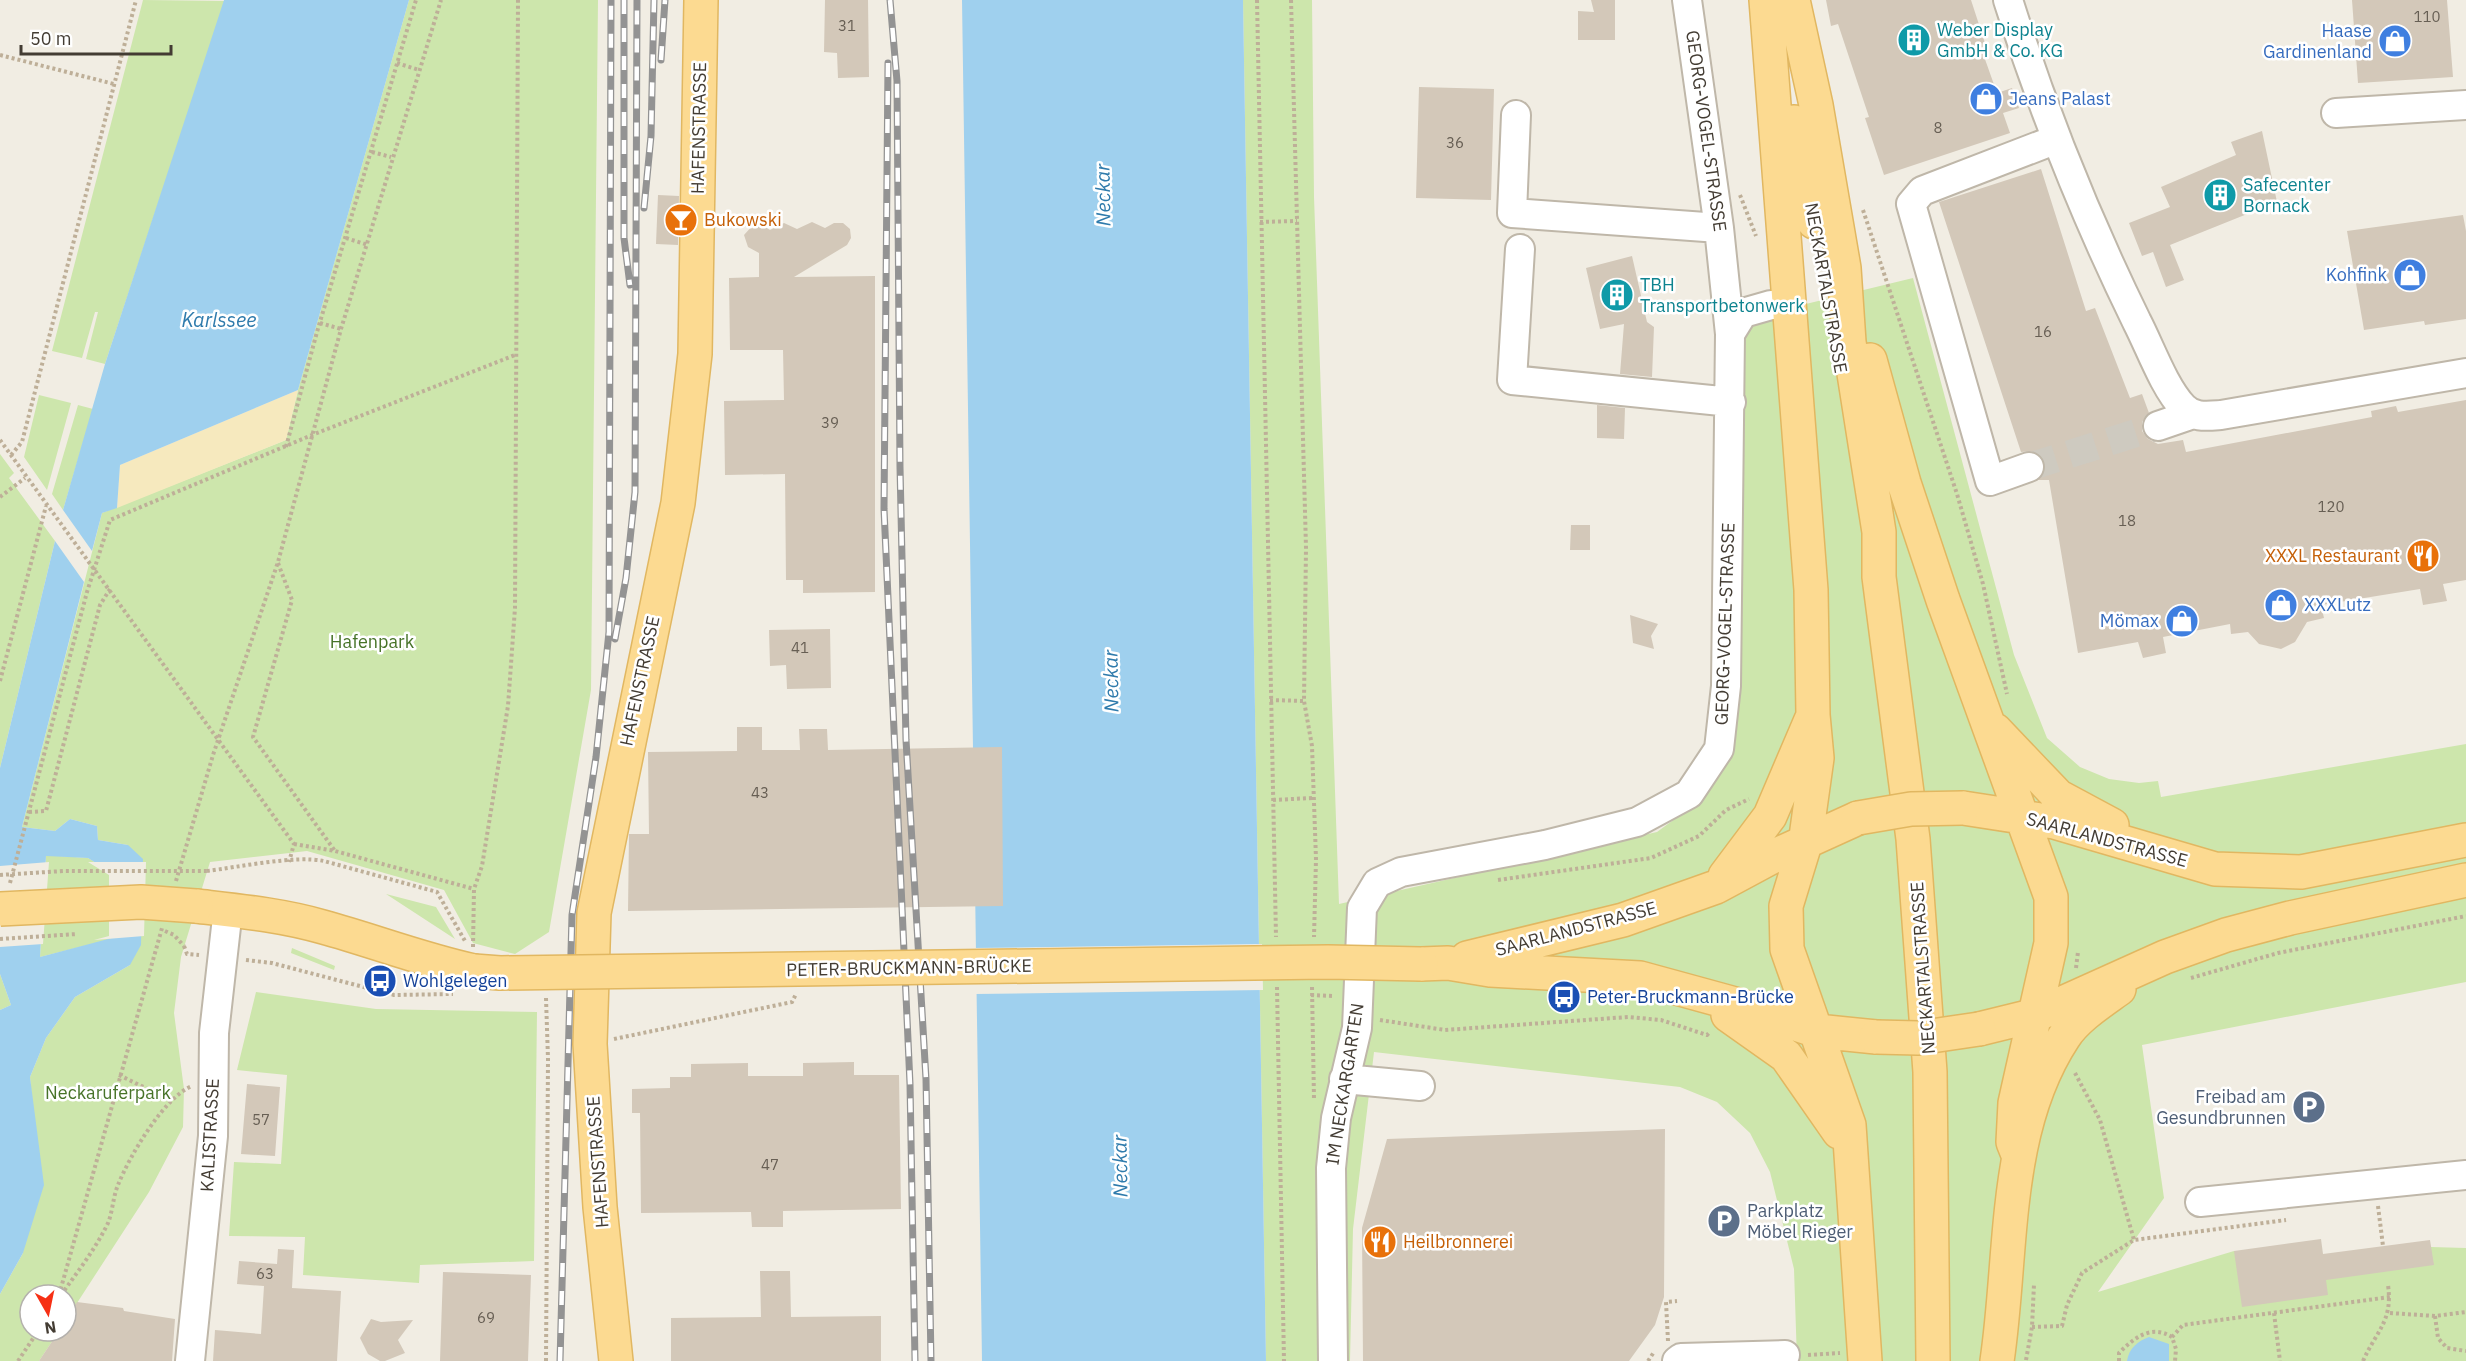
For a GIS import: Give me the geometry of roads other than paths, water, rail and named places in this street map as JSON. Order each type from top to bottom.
[{"type":"main road","name":"HAFENSTRASSE","points":[[616,1361],[600,1207],[590,1044],[594,914],[678,502],[695,354],[700,0]]},
{"type":"main road","points":[[1767,0],[1811,590],[1813,715],[1817,758],[1805,844],[1786,906],[1786,949],[1849,1125],[1853,1357]]},
{"type":"main road","name":"NECKARTALSTRASSE","points":[[1767,0],[1827,284],[1866,525],[1879,577],[1913,839],[1926,1004],[1933,1215],[1933,1361]]},
{"type":"main road","name":"NECKARTALSTRASSE","points":[[1793,0],[1816,105],[1844,268],[1849,342],[1879,532],[1879,577]]},
{"type":"main road","points":[[1844,268],[1858,307],[1904,483],[1997,711],[2023,818],[2051,897],[2051,943],[2015,1103],[2013,1142],[2019,1157]]},
{"type":"main road","points":[[1997,711],[2058,796],[2166,856]]},
{"type":"main road","points":[[1716,887],[1770,816],[1813,715]]},
{"type":"main road","name":"SAARLANDSTRASSE","points":[[1434,963],[1623,920],[1716,887],[1770,858],[1858,818],[1911,809],[1963,808],[2054,822],[2216,869],[2301,872],[2466,840]]},
{"type":"main road","points":[[2392,853],[2442,829],[2466,823]]},
{"type":"main road","name":"SAARLANDSTRASSE","points":[[1434,963],[1490,970],[1640,978],[1694,992],[1817,1031],[1876,1037],[1918,1038],[1979,1029],[2036,1015],[2175,968],[2237,932],[2400,893],[2466,880]]},
{"type":"main road","points":[[2400,893],[2466,898]]},
{"type":"main road","name":"PETER-BRUCKMANN-BRÜCKE","points":[[4,898],[199,902],[321,926],[443,965],[470,971],[500,973],[1328,962],[1434,963]]},
{"type":"main road","points":[[1996,1361],[2019,1157],[2040,1079],[2065,1035],[2102,1001],[2175,968]]},
{"type":"main road","points":[[1694,992],[1761,1036],[1786,1056],[1825,1109],[1850,1152]]},
{"type":"street","name":"GEORG-VOGEL-STRASSE","points":[[1377,884],[1401,872],[1481,857],[1637,822],[1689,794],[1719,749],[1726,686],[1730,334],[1719,228],[1687,0]]},
{"type":"street","points":[[2008,0],[2036,87],[2103,252],[2176,398],[2193,414]]},
{"type":"street","points":[[2336,113],[2466,105]]},
{"type":"street","points":[[1516,115],[1512,213],[1719,228]]},
{"type":"street","points":[[2029,467],[1990,481],[1911,204],[1922,191],[2057,139]]},
{"type":"street","points":[[1520,249],[1512,380],[1731,402]]},
{"type":"street","points":[[1730,334],[1743,313],[1771,304],[1790,305]]},
{"type":"street","points":[[2158,426],[2193,414],[2221,414],[2466,374]]},
{"type":"street","name":"IM NECKARGARTEN","points":[[1333,1361],[1331,1168],[1333,1078],[1357,1028],[1362,909],[1377,884]]},
{"type":"street","name":"KALISTRASSE","points":[[190,1361],[213,1136],[212,1078],[217,992],[199,902]]},
{"type":"street","points":[[1333,1078],[1420,1086]]},
{"type":"street","points":[[2200,1202],[2373,1200],[2466,1174]]},
{"type":"street","points":[[1669,1353],[1681,1358],[1785,1355]]},
{"type":"water","name":"Karlssee","points":[[224,0],[409,0],[298,390],[120,465],[117,508],[102,513],[92,551],[63,510],[105,364]]},
{"type":"water","name":"Neckar","points":[[962,0],[1243,0],[1266,1361],[982,1361]]},
{"type":"water","points":[[55,541],[84,582],[22,827],[55,831],[70,819],[97,826],[98,840],[128,845],[143,859],[141,945],[130,965],[75,997],[46,1038],[30,1077],[44,1185],[23,1253],[0,1294],[0,1010],[11,1005],[0,974],[0,768]],"holes":[[[46,856],[88,858],[112,873],[112,938],[40,957]]]},
{"type":"water","points":[[2149,1337],[2169,1344],[2169,1361],[2127,1361],[2135,1346]]},
{"type":"tunnel","points":[[2029,467],[2158,426]]},
{"type":"railway","points":[[560,1361],[572,915],[596,757],[609,632],[611,0]]},
{"type":"railway","points":[[624,0],[624,238],[630,285]]},
{"type":"railway","points":[[615,639],[626,578],[635,492],[637,0]]},
{"type":"railway","points":[[644,208],[651,136],[654,0]]},
{"type":"railway","points":[[661,60],[665,0]]},
{"type":"railway","points":[[890,0],[897,81],[900,467],[906,740],[926,1079],[931,1361]]},
{"type":"railway","points":[[888,63],[884,509],[910,1084],[915,1361]]},
{"type":"place","name":"Weber Display GmbH & Co. KG","points":[[1914,40]]},
{"type":"place","name":"Haase Gardinenland","points":[[2395,41]]},
{"type":"place","name":"Jeans Palast","points":[[1986,99]]},
{"type":"place","name":"Safecenter Bornack","points":[[2220,195]]},
{"type":"place","name":"Bukowski","points":[[681,220]]},
{"type":"place","name":"Kohfink","points":[[2410,275]]},
{"type":"place","name":"TBH Transportbetonwerk","points":[[1617,295]]},
{"type":"place","name":"XXXL Restaurant","points":[[2423,556]]},
{"type":"place","name":"XXXLutz","points":[[2281,605]]},
{"type":"place","name":"Mömax","points":[[2182,621]]},
{"type":"place","name":"Wohlgelegen","points":[[380,981]]},
{"type":"place","name":"Peter-Bruckmann-Brücke","points":[[1564,997]]},
{"type":"place","name":"Freibad am Gesundbrunnen","points":[[2309,1107]]},
{"type":"place","name":"Parkplatz Möbel Rieger","points":[[1724,1221]]},
{"type":"place","name":"Heilbronnerei","points":[[1380,1242]]},
{"type":"park label","name":"Hafenpark","points":[[372,642]]},
{"type":"park label","name":"Neckaruferpark","points":[[108,1093]]}]
